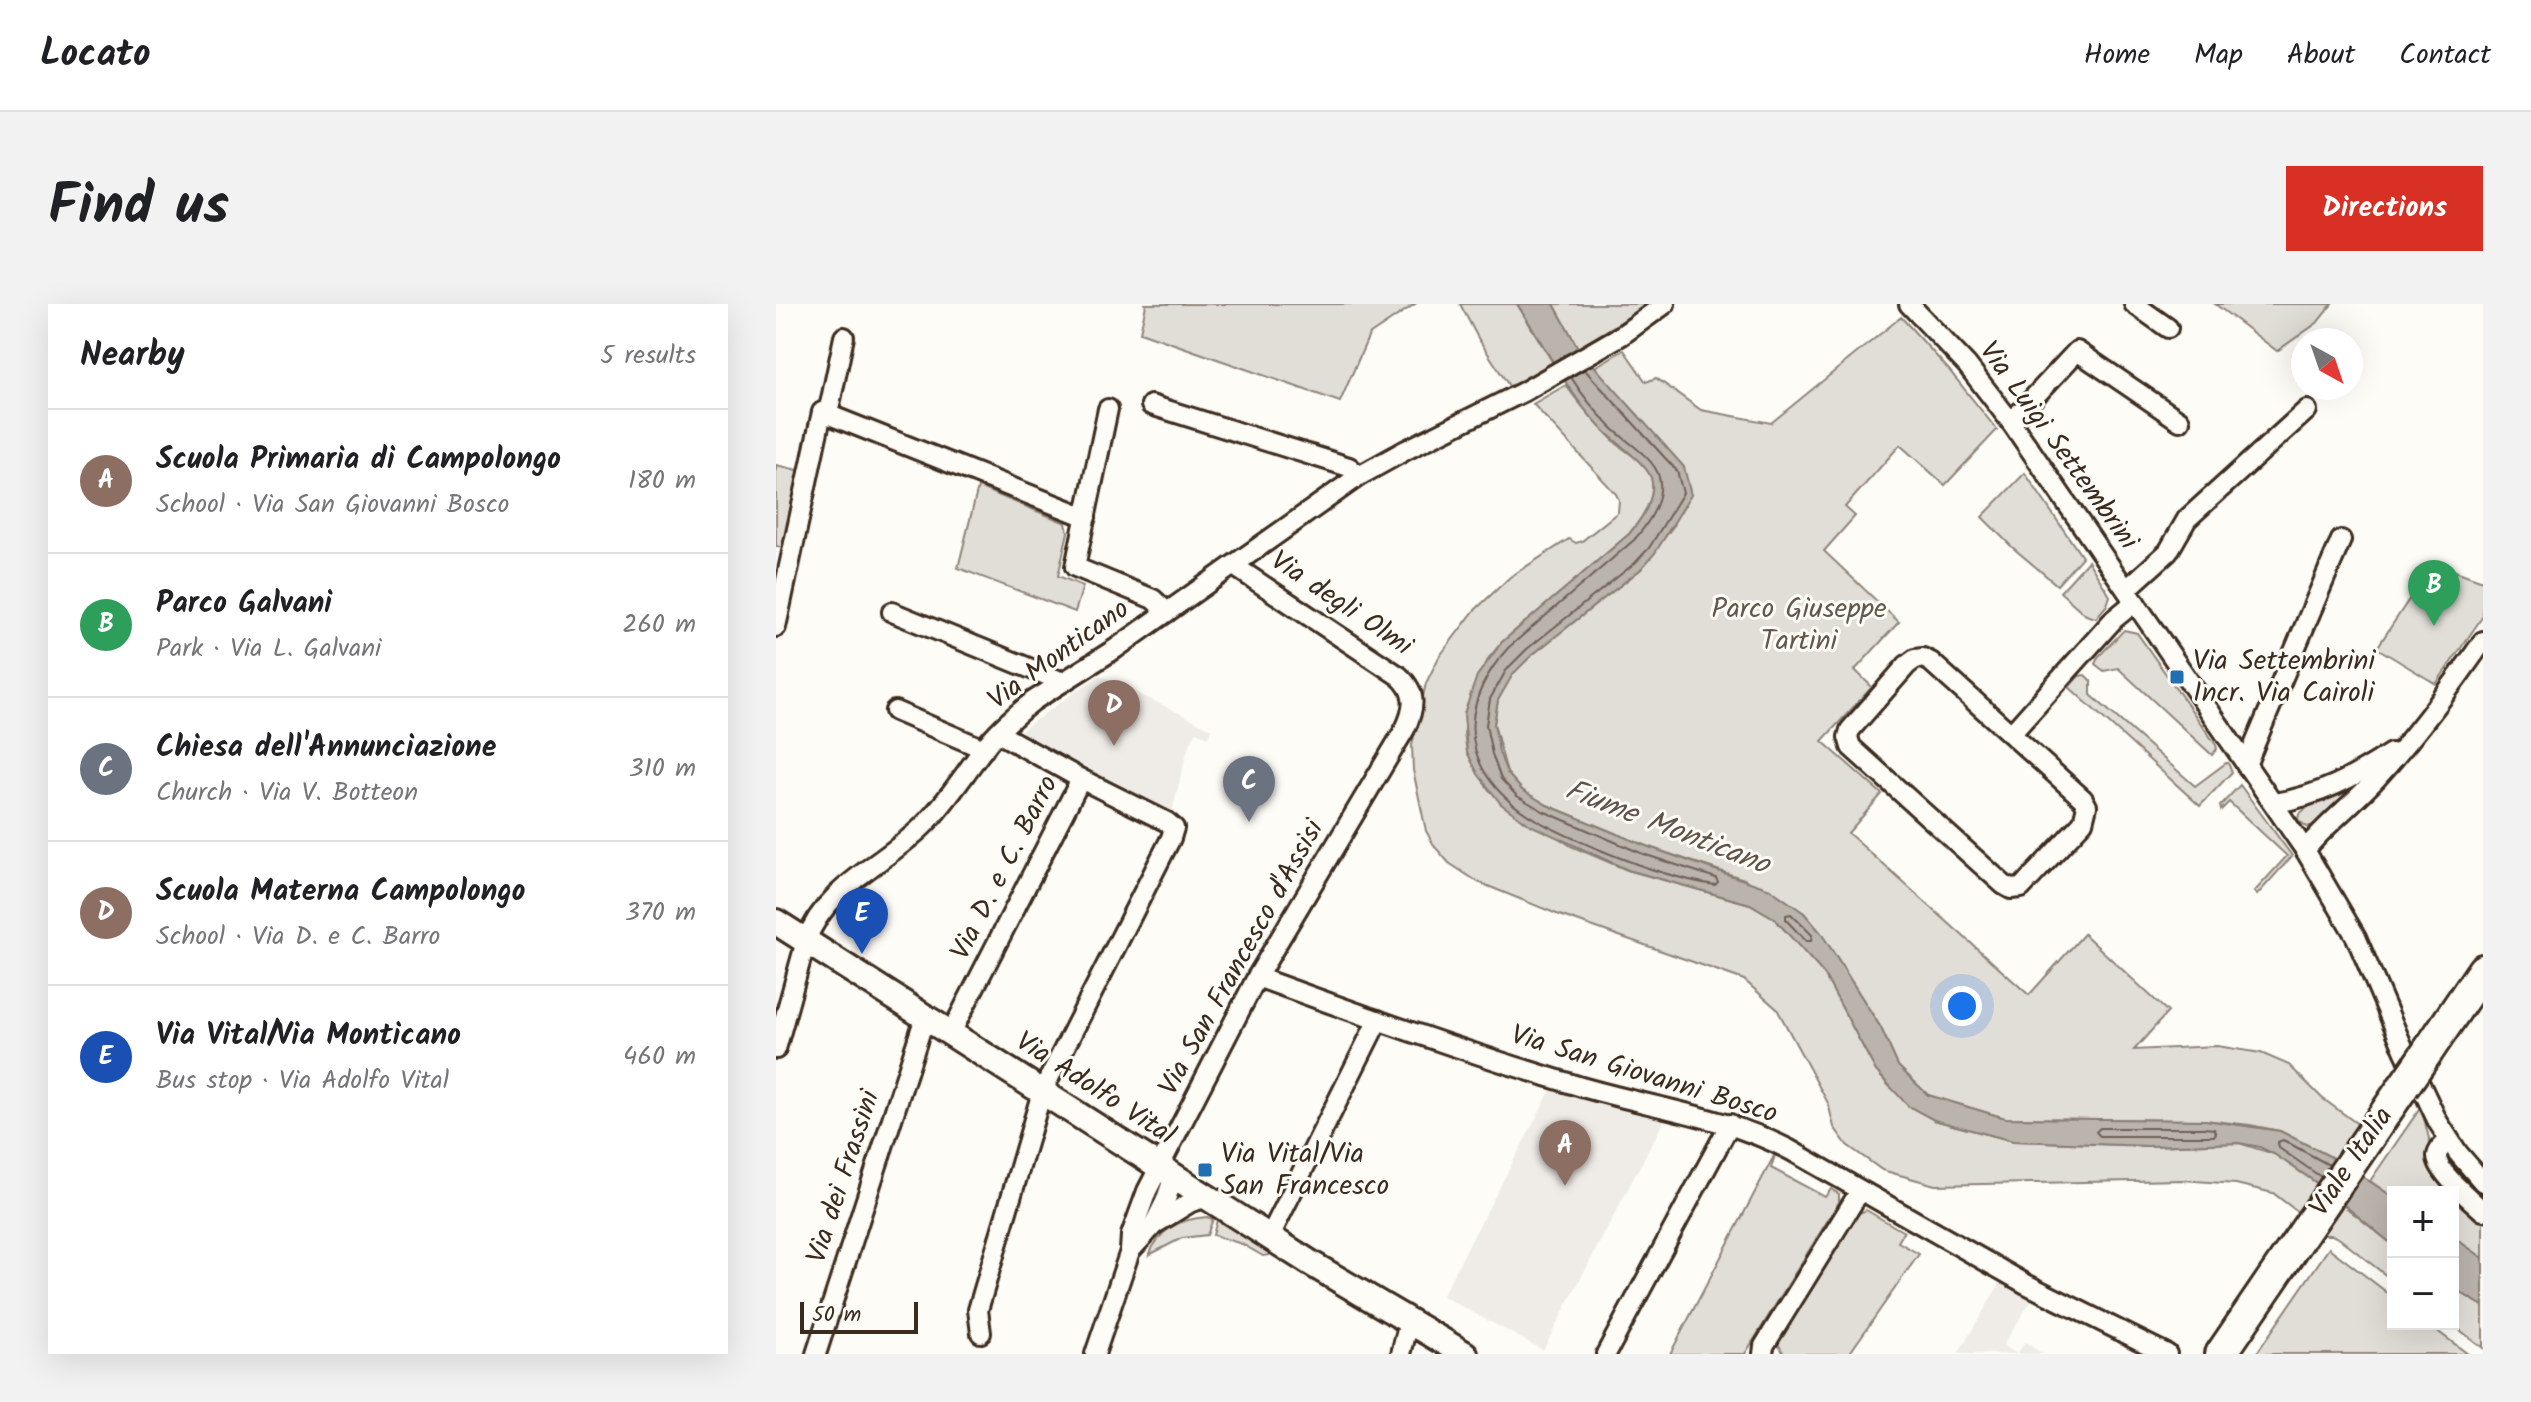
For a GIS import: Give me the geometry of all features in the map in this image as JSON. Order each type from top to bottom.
[{"type":"main road","name":"Viale Italia","points":[[2221,1354],[2483,970]]},
{"type":"street","name":"Via Monticano","points":[[776,1049],[811,927],[851,882],[923,826],[998,733],[1033,701],[1234,566],[1359,476],[1523,392],[1617,337],[1665,304]]},
{"type":"street","name":"Via Luigi Settembrini","points":[[1909,304],[1967,365],[2011,422],[2305,850],[2356,937],[2411,1066],[2449,1140],[2483,1182]]},
{"type":"street","points":[[2134,304],[2168,328]]},
{"type":"street","points":[[828,414],[844,337]]},
{"type":"street","points":[[2011,422],[2077,351],[2180,421]]},
{"type":"street","points":[[1151,405],[1349,467],[1359,476]]},
{"type":"street","points":[[1108,409],[1075,567],[1153,599],[1167,612]]},
{"type":"street","name":"Via Luigi Settembrini","points":[[2012,733],[2114,619],[2168,552],[2187,519],[2307,410]]},
{"type":"street","points":[[776,627],[822,412],[1086,517]]},
{"type":"street","points":[[2246,765],[2341,540]]},
{"type":"street","name":"Via degli Olmi","points":[[1234,566],[1386,667],[1410,688],[1413,704],[1405,729],[1351,820]]},
{"type":"street","points":[[892,612],[1063,682]]},
{"type":"street","points":[[2305,850],[2409,741],[2483,641]]},
{"type":"street","points":[[1923,658],[2012,733],[2087,806],[2083,822],[2027,884],[2011,889],[1857,754],[1848,737],[1850,730],[1907,665],[1923,658]]},
{"type":"street","points":[[895,711],[984,749]]},
{"type":"street","points":[[998,733],[1081,779]]},
{"type":"street","points":[[2274,803],[2300,800],[2339,783],[2409,741]]},
{"type":"street","name":"Via D. e C. Barro","points":[[951,1033],[1081,779],[1167,822],[1174,828],[1171,838],[1042,1092]]},
{"type":"street","name":"Via San Francesco d'Assisi","points":[[1167,1171],[1257,977],[1351,820]]},
{"type":"street","name":"Via Adolfo Vital","points":[[776,922],[1270,1236],[1465,1354]]},
{"type":"street","name":"Via San Giovanni Bosco","points":[[1257,977],[1577,1086],[1730,1124],[1773,1141],[2026,1284],[2167,1354]]},
{"type":"street","name":"Via dei Frassini","points":[[816,1354],[925,1017]]},
{"type":"street","points":[[1270,1236],[1378,1020]]},
{"type":"street","points":[[981,1333],[978,1310],[1042,1092]]},
{"type":"street","points":[[1606,1354],[1730,1124]]},
{"type":"street","points":[[2449,1140],[2441,1147],[2437,1160],[2446,1175],[2483,1211]]},
{"type":"street","points":[[1153,1226],[1165,1202],[1167,1171]]},
{"type":"street","points":[[1095,1354],[1142,1205],[1167,1171]]},
{"type":"street","points":[[1763,1354],[1764,1346],[1860,1191]]},
{"type":"street","points":[[1130,1251],[1153,1226],[1191,1202],[1208,1197]]},
{"type":"street","points":[[1401,1354],[1409,1322]]},
{"type":"shaded area","points":[[1100,675],[1212,729],[1208,737],[1196,732],[1187,751],[1171,816],[1086,772],[1025,736],[1022,731]]},
{"type":"shaded area","points":[[1551,1090],[1667,1115],[1543,1350],[1442,1296]]},
{"type":"shaded area","points":[[2006,1273],[2033,1298],[2003,1345],[2017,1354],[1958,1354]]},
{"type":"shaded area","points":[[2025,1342],[2043,1354],[2017,1354]]},
{"type":"green space","points":[[1144,304],[1415,304],[1369,335],[1340,402],[1140,332]]},
{"type":"green space","points":[[1460,304],[1517,304],[1553,363],[1511,389]]},
{"type":"green space","points":[[1554,304],[1647,304],[1648,305],[1578,348]]},
{"type":"green space","points":[[2215,304],[2332,304],[2310,328],[2291,328],[2291,341],[2277,351]]},
{"type":"green space","name":"Parco Giuseppe Tartini","points":[[1901,317],[1997,430],[1945,485],[1900,445],[1845,507],[1855,516],[1824,551],[1899,622],[1855,670],[1872,687],[1822,741],[1882,794],[1848,833],[2029,995],[2084,934],[2168,1012],[2134,1050],[2217,1046],[2261,1053],[2289,1065],[2322,1098],[2363,1128],[2339,1161],[2280,1131],[2250,1125],[2205,1120],[2005,1118],[1928,1095],[1898,1066],[1881,1028],[1821,933],[1804,913],[1744,879],[1646,846],[1547,805],[1522,790],[1507,773],[1494,724],[1498,700],[1513,673],[1641,569],[1674,525],[1639,416],[1593,368],[1624,350],[1646,382],[1656,378],[1701,410],[1771,423]]},
{"type":"green space","points":[[1566,385],[1615,442],[1644,467],[1651,477],[1652,492],[1643,515],[1629,534],[1502,642],[1488,659],[1464,733],[1467,752],[1489,790],[1571,846],[1627,870],[1750,904],[1774,918],[1824,974],[1876,1071],[1889,1086],[1934,1120],[2013,1141],[2147,1146],[2239,1143],[2274,1154],[2321,1186],[2303,1216],[2273,1193],[2236,1184],[2182,1180],[1935,1185],[1882,1170],[1847,1145],[1834,1127],[1828,1103],[1777,1009],[1744,980],[1557,914],[1478,882],[1449,863],[1426,831],[1413,770],[1412,745],[1426,683],[1439,657],[1474,611],[1510,577],[1569,539],[1576,543],[1582,541],[1618,512],[1616,494],[1533,404]]},
{"type":"green space","points":[[776,465],[802,471],[786,548],[776,546]]},
{"type":"green space","points":[[2025,473],[2082,557],[2057,585],[1982,517]]},
{"type":"green space","points":[[978,487],[1066,523],[1068,532],[1058,576],[1083,586],[1075,612],[958,568]]},
{"type":"green space","points":[[2088,561],[2110,596],[2096,618],[2086,615],[2060,592]]},
{"type":"green space","points":[[2433,563],[2483,581],[2483,616],[2436,684],[2377,648]]},
{"type":"green space","points":[[2124,630],[2137,633],[2216,745],[2217,749],[2212,755],[2118,668],[2104,671],[2095,664]]},
{"type":"green space","points":[[2085,675],[2091,681],[2091,695],[2195,786],[2226,763],[2232,772],[2200,806],[2069,687],[2079,676]]},
{"type":"green space","points":[[2240,785],[2292,856],[2257,895],[2254,892],[2287,856],[2229,802],[2221,810],[2220,806]]},
{"type":"green space","points":[[2345,789],[2348,791],[2347,797],[2317,824],[2307,827],[2298,820],[2299,814],[2311,805]]},
{"type":"green space","points":[[2421,1107],[2433,1154],[2458,1186],[2387,1186],[2387,1193],[2370,1181]]},
{"type":"green space","points":[[1776,1152],[1771,1168],[1825,1197],[1831,1189],[1839,1194],[1839,1202],[1745,1354],[1670,1354]]},
{"type":"green space","points":[[2459,1187],[2483,1217],[2483,1258],[2459,1241]]},
{"type":"green space","points":[[2343,1205],[2387,1240],[2387,1276],[2340,1239],[2323,1235]]},
{"type":"green space","points":[[1866,1210],[1904,1232],[1898,1242],[1919,1254],[1849,1354],[1784,1354],[1777,1342],[1857,1214]]},
{"type":"green space","points":[[1207,1217],[1213,1219],[1207,1235],[1182,1238],[1149,1255],[1159,1238],[1172,1227]]},
{"type":"green space","points":[[1217,1220],[1269,1250],[1269,1255],[1263,1256],[1242,1244],[1213,1235]]},
{"type":"green space","points":[[2329,1248],[2387,1292],[2387,1330],[2436,1330],[2468,1354],[2256,1354]]},
{"type":"green space","points":[[2459,1292],[2483,1306],[2483,1348],[2459,1329]]},
{"type":"water","points":[[1517,304],[1554,304],[1578,348],[1684,467],[1691,495],[1655,553],[1641,569],[1532,655],[1513,674],[1498,700],[1494,724],[1499,752],[1507,773],[1522,790],[1547,805],[1646,846],[1770,889],[1804,913],[1821,933],[1881,1028],[1898,1066],[1928,1095],[2005,1118],[2205,1120],[2280,1131],[2339,1161],[2387,1193],[2387,1240],[2321,1186],[2260,1147],[2239,1143],[2147,1146],[2013,1141],[1934,1120],[1908,1106],[1876,1071],[1824,974],[1774,918],[1750,904],[1628,870],[1530,825],[1501,804],[1478,774],[1467,752],[1464,714],[1477,676],[1502,642],[1629,534],[1647,508],[1652,493],[1651,478],[1643,465],[1599,426],[1565,382]]},
{"type":"water","points":[[2459,1241],[2483,1258],[2483,1306],[2459,1292]]},
{"type":"place","name":"Parco Galvani","points":[[2434,626]]},
{"type":"place","name":"Via Settembrini Incr. Via Cairoli","points":[[2177,677]]},
{"type":"place","name":"Scuola Materna Campolongo","points":[[1114,746]]},
{"type":"place","name":"Chiesa dell'Annunciazione","points":[[1249,822]]},
{"type":"place","name":"Via Vital/Via Monticano","points":[[862,954]]},
{"type":"place","name":"Via Vital/Via San Francesco","points":[[1205,1170]]},
{"type":"place","name":"Scuola Primaria di Campolongo","points":[[1565,1186]]},
{"type":"water label","name":"Fiume Monticano","points":[[1667,828]]}]
